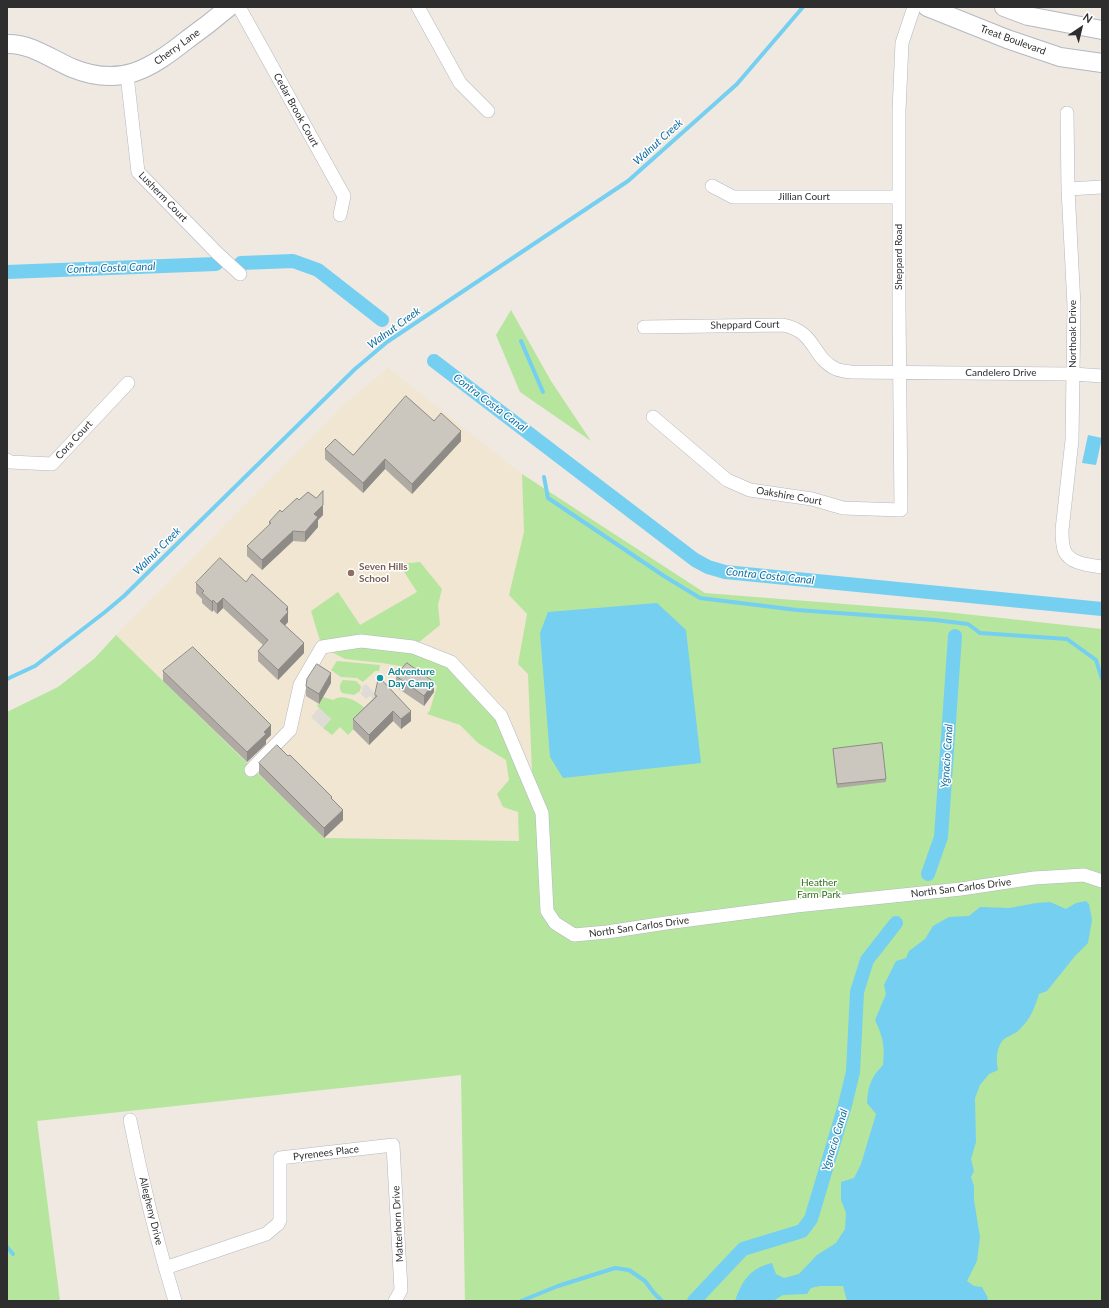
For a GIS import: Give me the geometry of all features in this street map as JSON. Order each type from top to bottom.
[{"type":"main road","name":"Cherry Lane","points":[[7,44],[22,45],[85,72],[108,77],[127,75],[147,68],[164,59],[229,7]]},
{"type":"main road","name":"Treat Boulevard","points":[[927,7],[1006,39],[1060,57],[1102,63]]},
{"type":"main road","points":[[1004,7],[1028,16],[1102,30]]},
{"type":"street","name":"Cedar Brook Court","points":[[239,7],[344,196],[340,215]]},
{"type":"street","points":[[418,7],[460,83],[488,111]]},
{"type":"street","name":"Sheppard Road","points":[[901,510],[899,372],[900,111],[902,43],[914,7]]},
{"type":"street","name":"Lusherm Court","points":[[127,75],[138,172],[240,274]]},
{"type":"street","name":"Northoak Drive","points":[[1067,113],[1068,189],[1074,306],[1072,440],[1062,530],[1063,545],[1066,553],[1073,560],[1083,564],[1102,567]]},
{"type":"street","name":"Jillian Court","points":[[712,186],[733,197],[899,197]]},
{"type":"street","points":[[1068,189],[1102,187]]},
{"type":"street","name":"Sheppard Court","points":[[644,327],[783,325],[794,327],[807,336],[821,357],[837,370],[851,372],[899,372]]},
{"type":"street","name":"Candelero Drive","points":[[899,372],[1073,374],[1102,376]]},
{"type":"street","name":"Cora Court","points":[[7,460],[10,462],[52,464],[128,382]]},
{"type":"street","name":"Oakshire Court","points":[[653,417],[728,480],[750,490],[812,499],[844,508],[901,510]]},
{"type":"street","name":"North San Carlos Drive","points":[[251,770],[290,730],[300,685],[322,647],[361,640],[413,648],[450,662],[501,716],[542,814],[547,912],[555,923],[574,935],[796,906],[961,889],[1034,878],[1084,875],[1102,881]]},
{"type":"street","name":"Allegheny Drive","points":[[130,1120],[164,1264],[175,1301]]},
{"type":"street","name":"Pyrenees Place","points":[[164,1264],[266,1234],[278,1224],[280,1220],[280,1158],[393,1145]]},
{"type":"street","name":"Matterhorn Drive","points":[[393,1145],[401,1290],[395,1301]]},
{"type":"shaded area","name":"Seven Hills School","points":[[388,368],[522,474],[534,841],[324,838],[116,635],[347,402]]},
{"type":"shaded area","points":[[366,684],[379,698],[375,701],[370,696],[366,699],[360,693],[363,690],[361,688]]},
{"type":"shaded area","points":[[319,708],[331,719],[323,728],[311,717]]},
{"type":"green space","points":[[511,310],[551,381],[591,441],[520,392],[496,335]]},
{"type":"green space","name":"Heather Farm Park","points":[[522,474],[705,593],[946,612],[1102,629],[1102,1301],[465,1301],[461,1075],[37,1121],[60,1301],[7,1301],[7,712],[58,687],[95,658],[116,635],[324,838],[519,841],[518,812],[503,807],[497,794],[509,780],[506,760],[478,743],[460,725],[427,714],[430,710],[437,686],[432,682],[405,667],[345,659],[322,647],[311,611],[338,592],[360,625],[417,592],[399,564],[420,562],[442,589],[438,605],[440,625],[413,647],[451,662],[501,716],[532,772],[528,674],[518,664],[527,614],[509,595],[524,532]]},
{"type":"green space","points":[[337,661],[380,665],[379,671],[375,671],[363,682],[357,678],[341,677],[331,670]]},
{"type":"green space","points":[[343,680],[356,681],[361,686],[360,691],[354,695],[342,693],[340,686]]},
{"type":"green space","points":[[323,697],[333,700],[343,697],[348,698],[370,712],[348,735],[340,727],[332,735],[323,728],[331,719],[317,706]]},
{"type":"water","points":[[1088,435],[1102,438],[1096,465],[1082,463]]},
{"type":"water","points":[[657,603],[686,630],[701,763],[563,778],[550,757],[540,633],[548,612]]},
{"type":"water","points":[[1086,901],[1089,904],[1092,920],[1088,943],[1075,956],[1047,991],[1039,994],[1032,1013],[1023,1026],[1003,1040],[997,1055],[998,1070],[989,1074],[980,1085],[975,1098],[976,1142],[971,1159],[974,1171],[971,1177],[974,1186],[974,1200],[980,1237],[977,1261],[967,1281],[974,1286],[982,1287],[988,1298],[987,1301],[847,1301],[843,1286],[820,1286],[811,1288],[807,1294],[783,1295],[773,1301],[735,1301],[748,1276],[758,1268],[772,1263],[776,1274],[784,1278],[799,1274],[817,1255],[836,1243],[845,1229],[846,1213],[841,1200],[841,1182],[854,1178],[861,1164],[876,1114],[867,1103],[871,1082],[883,1065],[883,1042],[875,1020],[886,994],[884,985],[896,961],[906,958],[909,951],[925,939],[933,926],[949,917],[969,916],[980,907],[1009,908],[1050,902],[1066,909],[1076,903]]},
{"type":"building","points":[[406,396],[434,421],[441,413],[461,431],[412,484],[385,459],[363,483],[325,449],[335,439],[353,455]]},
{"type":"building","points":[[323,491],[323,505],[314,514],[318,517],[305,532],[293,531],[262,560],[247,546],[271,523],[269,522],[280,510],[282,512],[297,498],[299,500],[308,492],[316,498]]},
{"type":"building","points":[[220,558],[246,582],[252,574],[288,607],[286,609],[288,612],[280,621],[304,643],[278,670],[258,651],[268,640],[223,598],[217,604],[213,600],[212,602],[202,593],[204,591],[196,583]]},
{"type":"building","points":[[193,647],[271,725],[264,732],[266,734],[247,752],[163,671]]},
{"type":"building","points":[[407,663],[434,682],[424,696],[396,676]]},
{"type":"building","points":[[317,664],[331,673],[319,694],[306,686],[307,679]]},
{"type":"building","points":[[379,677],[411,711],[401,719],[393,711],[369,735],[353,719],[377,696],[375,695]]},
{"type":"building","points":[[882,743],[886,779],[837,784],[833,749]]},
{"type":"building","points":[[277,745],[288,756],[290,755],[343,810],[324,828],[259,763]]},
{"type":"waterway","name":"Walnut Creek","points":[[7,679],[35,666],[124,596],[355,369],[387,342],[628,181],[737,84],[803,7]]},
{"type":"waterway","name":"Contra Costa Canal","points":[[241,263],[293,261],[318,270],[382,320]]},
{"type":"waterway","name":"Contra Costa Canal","points":[[7,272],[216,264]]},
{"type":"waterway","points":[[521,341],[543,392]]},
{"type":"waterway","name":"Contra Costa Canal","points":[[434,361],[695,560],[708,567],[725,572],[1102,609]]},
{"type":"waterway","points":[[544,477],[548,498],[664,576],[700,598],[797,610],[935,620],[968,624],[980,633],[1067,639],[1096,660],[1102,679]]},
{"type":"waterway","name":"Ygnacio Canal","points":[[928,874],[941,837],[955,636]]},
{"type":"waterway","name":"Ygnacio Canal","points":[[694,1301],[743,1249],[802,1231],[811,1219],[845,1105],[853,1072],[857,992],[867,960],[896,923]]},
{"type":"waterway","points":[[7,1247],[13,1254]]},
{"type":"waterway","points":[[521,1301],[558,1286],[615,1268],[629,1270],[645,1281],[662,1301]]},
{"type":"place","name":"Seven Hills School","points":[[351,573]]},
{"type":"place","name":"Adventure Day Camp","points":[[380,678]]}]
